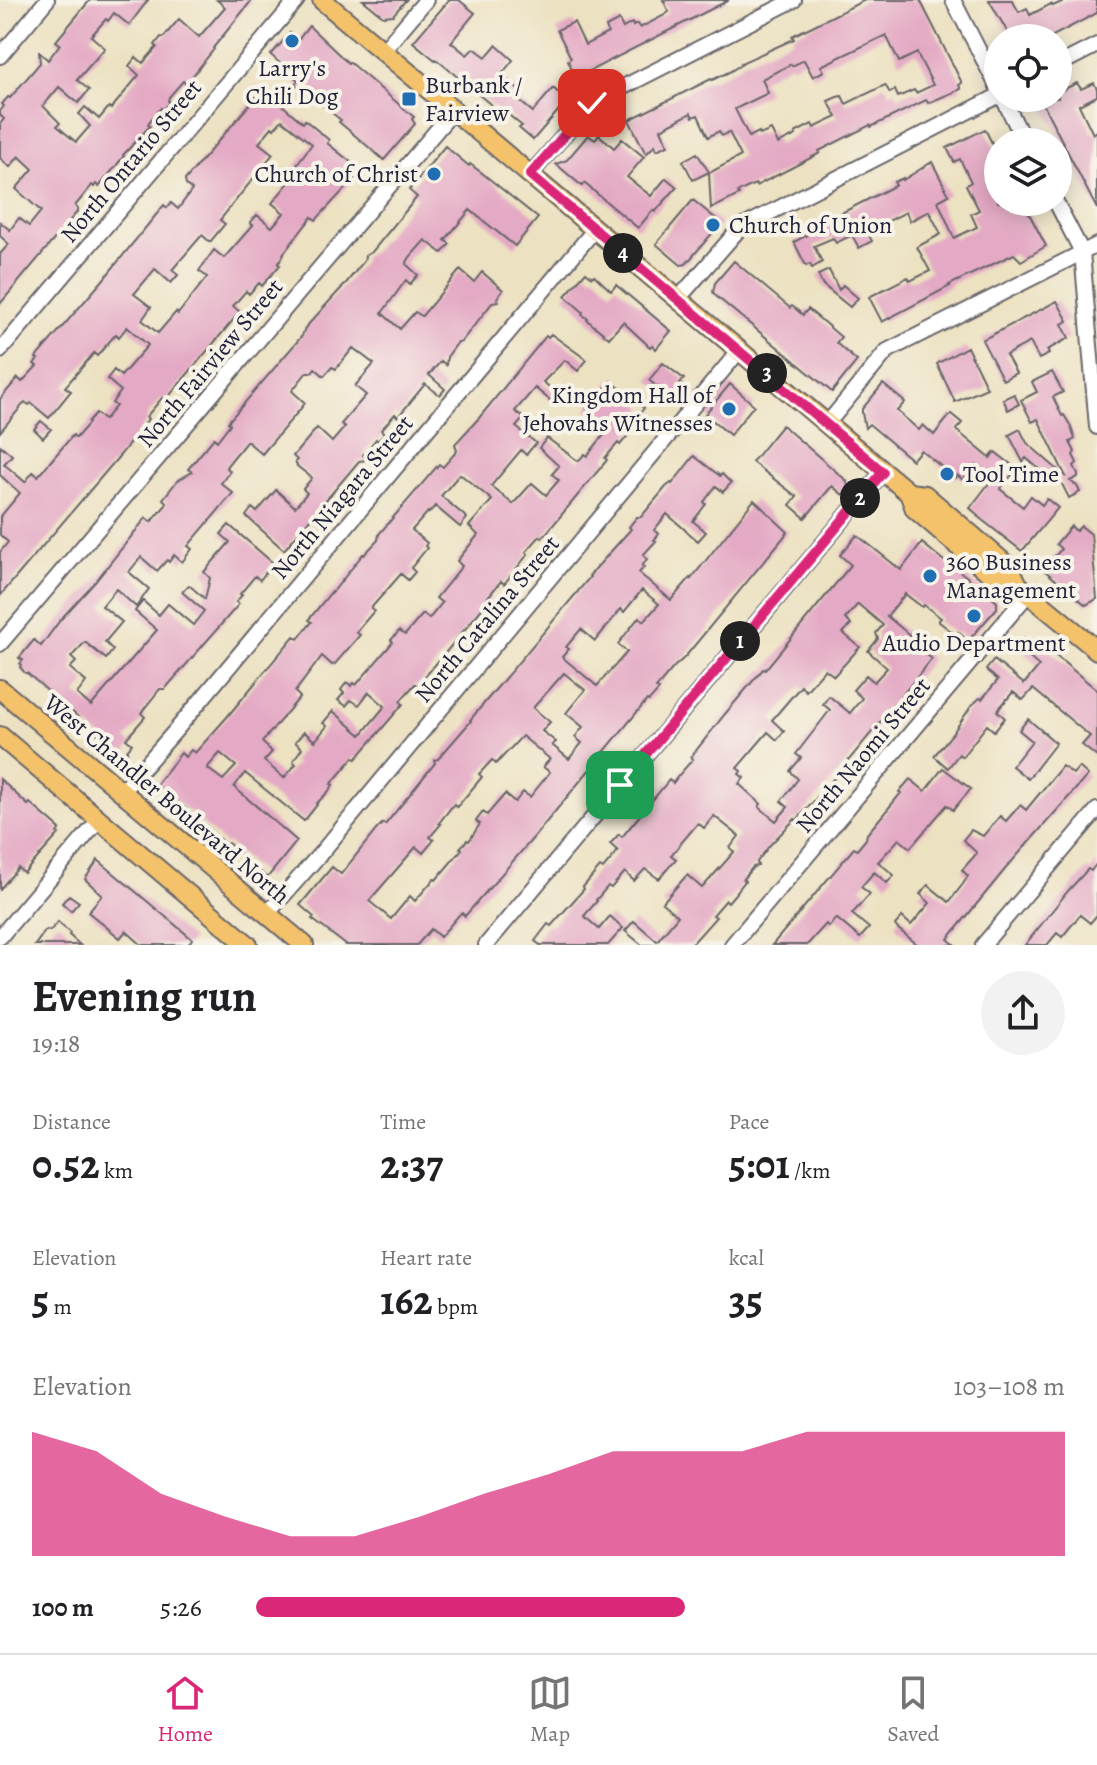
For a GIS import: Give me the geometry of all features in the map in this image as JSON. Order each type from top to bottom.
[{"type":"main road","points":[[322,0],[883,472],[909,493],[925,495],[1010,568],[1023,590],[1097,650]]},
{"type":"main road","name":"West Chandler Boulevard North","points":[[0,689],[304,945]]},
{"type":"main road","points":[[0,736],[244,944]]},
{"type":"street","points":[[0,56],[47,0]]},
{"type":"street","name":"North Ontario Street","points":[[0,351],[297,0]]},
{"type":"street","points":[[383,51],[426,0]]},
{"type":"street","points":[[530,175],[592,103],[794,0]]},
{"type":"street","points":[[953,0],[984,61]]},
{"type":"street","points":[[1072,58],[1097,45]]},
{"type":"street","points":[[678,299],[740,228],[984,105]]},
{"type":"street","name":"North Fairview Street","points":[[0,644],[454,110]]},
{"type":"street","points":[[1063,216],[1082,252],[1097,427]]},
{"type":"street","name":"North Niagara Street","points":[[121,793],[595,229]]},
{"type":"street","points":[[827,424],[887,351],[1097,245]]},
{"type":"street","name":"North Catalina Street","points":[[267,914],[739,351]]},
{"type":"street","points":[[486,945],[883,472]]},
{"type":"street","name":"North Naomi Street","points":[[732,945],[1023,590]]},
{"type":"street","points":[[983,945],[1097,810]]},
{"type":"street","points":[[0,937],[99,820]]},
{"type":"building","points":[[90,0],[148,0],[129,25],[114,13],[91,36],[105,48],[77,80],[89,90],[78,103],[59,87],[43,106],[60,123],[57,126],[76,142],[90,126],[79,114],[85,107],[99,119],[109,107],[111,109],[139,75],[129,66],[136,57],[143,63],[157,47],[155,45],[161,37],[179,19],[199,37],[225,7],[217,0],[252,0],[186,84],[183,81],[169,97],[170,102],[149,122],[150,126],[99,187],[92,185],[75,206],[77,212],[0,304],[0,254],[9,244],[0,236],[0,222],[10,230],[19,218],[29,226],[41,211],[16,189],[33,169],[19,156],[10,167],[0,158],[0,124],[4,119],[0,115],[2,104],[40,63],[39,52],[48,60],[60,44],[56,41]]},
{"type":"building","points":[[363,0],[406,0],[393,15],[383,16]]},
{"type":"building","points":[[449,0],[459,0],[475,13],[451,42],[467,55],[474,48],[486,57],[496,45],[513,60],[501,75],[522,93],[517,99],[533,112],[553,88],[570,103],[561,114],[558,111],[533,140],[504,111],[502,114],[413,42]]},
{"type":"building","points":[[663,0],[729,0],[576,78],[568,60],[571,58],[557,30],[574,22],[585,45],[608,33],[606,27],[619,20],[623,28],[632,23],[640,28],[663,16],[669,12]]},
{"type":"building","points":[[865,0],[920,0],[962,83],[959,85],[961,89],[928,103],[926,100],[870,125],[756,186],[738,192],[739,195],[711,209],[709,173],[741,156],[729,132],[722,136],[719,131],[708,137],[698,115],[693,117],[691,113],[661,129],[668,145],[657,150],[655,145],[646,154],[629,120],[794,39],[792,36]],"holes":[[[886,35],[899,62],[917,53],[933,85],[898,97],[895,90],[890,93],[885,85],[846,104],[842,96],[837,97],[828,101],[837,117],[814,128],[812,124],[778,144],[771,130],[749,137],[735,109],[768,93],[762,79],[791,64],[804,60],[813,77],[824,71],[821,66]]]},
{"type":"building","points":[[989,0],[1012,0],[1019,12],[1027,8],[1030,15],[1066,0],[1097,0],[1097,13],[1072,26],[1003,24]]},
{"type":"building","points":[[309,26],[348,63],[414,117],[415,124],[384,160],[339,122],[341,120],[295,84],[298,80],[271,55],[290,33],[298,40]]},
{"type":"building","points":[[1077,83],[1081,89],[1094,83],[1097,89],[1097,96],[1079,105],[1093,134],[1097,131],[1097,209],[1072,160],[1072,128],[1055,128],[1047,112],[1072,112],[1072,85]]},
{"type":"building","points":[[266,91],[303,123],[305,120],[357,167],[351,176],[354,179],[316,220],[312,217],[262,286],[259,283],[249,294],[246,291],[233,306],[240,312],[165,401],[162,398],[121,454],[0,596],[0,552],[8,542],[0,535],[0,517],[20,493],[0,475],[0,445],[12,455],[4,464],[25,482],[33,472],[38,476],[96,413],[104,420],[116,406],[112,403],[121,391],[107,379],[114,370],[121,376],[148,345],[127,327],[119,337],[116,334],[97,356],[94,353],[65,387],[71,391],[49,418],[31,403],[25,402],[0,432],[0,399],[18,378],[22,382],[37,366],[34,364],[38,355],[164,205],[167,208],[171,203],[178,209],[192,190],[185,180],[256,97],[258,100]],"holes":[[[282,120],[312,144],[287,177],[291,180],[272,203],[284,213],[272,227],[257,215],[250,223],[253,225],[224,258],[214,250],[199,271],[207,277],[178,314],[176,312],[158,333],[142,320],[151,307],[134,294],[155,269],[171,283],[178,275],[172,270],[202,235],[210,242],[225,224],[220,220],[273,154],[259,143],[272,127],[274,129]]]},
{"type":"building","points":[[984,130],[984,216],[1030,216],[1046,246],[1021,261],[1014,254],[882,322],[869,297],[908,277],[910,281],[930,271],[917,247],[941,234],[929,211],[910,221],[906,212],[870,230],[867,232],[872,241],[859,248],[852,235],[836,243],[833,238],[814,246],[822,262],[812,268],[810,264],[806,266],[794,242],[932,162],[949,195],[938,201],[954,238],[977,227],[971,214],[979,210],[966,185],[971,182],[960,159],[954,162],[947,148]]},
{"type":"building","points":[[588,135],[595,140],[599,135],[614,148],[622,139],[644,157],[627,177],[651,196],[666,178],[677,187],[638,228],[556,164],[567,160]]},
{"type":"building","points":[[445,146],[538,218],[515,246],[470,210],[445,240],[450,244],[442,253],[425,240],[410,257],[406,264],[418,275],[410,284],[406,280],[382,313],[400,329],[415,312],[422,316],[460,270],[474,282],[482,272],[503,290],[498,301],[493,302],[458,342],[447,357],[446,365],[441,361],[429,375],[445,389],[440,395],[425,384],[398,417],[395,414],[381,430],[384,433],[363,455],[367,460],[359,461],[284,550],[246,516],[252,508],[257,512],[276,490],[295,507],[307,493],[303,489],[312,478],[297,466],[293,456],[317,428],[332,442],[345,427],[341,424],[366,395],[355,386],[374,364],[353,348],[336,369],[332,367],[324,376],[315,368],[307,372],[292,391],[305,403],[262,454],[246,442],[233,458],[226,467],[230,471],[221,483],[233,493],[188,546],[192,549],[182,562],[174,555],[157,571],[141,557],[129,572],[149,589],[136,607],[116,589],[102,606],[122,622],[105,642],[113,650],[106,659],[85,642],[71,657],[76,662],[70,668],[86,682],[77,694],[91,706],[157,630],[135,611],[143,601],[159,615],[168,604],[193,625],[204,611],[182,592],[189,585],[205,599],[210,578],[204,572],[230,542],[221,534],[229,525],[273,563],[260,580],[255,576],[240,594],[236,602],[239,604],[141,713],[145,717],[126,739],[132,744],[127,750],[128,760],[25,673],[20,667],[23,660],[19,658],[34,640],[41,646],[146,518],[151,522],[166,505],[163,499],[177,481],[192,472],[188,469],[214,438],[217,441],[230,424],[228,422],[302,336],[305,328],[417,197],[409,190]]},
{"type":"building","points":[[697,153],[709,172],[693,180],[683,161]]},
{"type":"building","points":[[693,200],[721,223],[686,264],[681,265],[656,244]]},
{"type":"building","points":[[734,261],[790,308],[792,306],[803,315],[808,309],[841,337],[836,343],[857,361],[832,392],[713,292],[715,283]]},
{"type":"building","points":[[829,270],[839,290],[843,285],[858,298],[850,307],[823,285],[818,275]]},
{"type":"building","points":[[586,272],[592,277],[594,275],[611,291],[616,285],[671,331],[656,349],[623,322],[609,338],[565,296]]},
{"type":"building","points":[[1057,301],[1068,321],[1062,324],[1069,338],[1047,350],[1049,354],[1039,359],[1030,342],[1006,355],[1016,373],[1003,380],[982,340]]},
{"type":"building","points":[[551,334],[587,360],[578,371],[565,360],[543,382],[557,393],[551,401],[535,388],[515,411],[524,418],[516,427],[536,443],[526,455],[521,450],[491,486],[513,504],[532,483],[546,495],[559,480],[552,474],[559,466],[539,448],[547,438],[578,461],[585,454],[587,456],[609,429],[587,409],[611,381],[644,408],[638,416],[641,420],[605,458],[607,460],[549,530],[526,552],[528,554],[504,584],[501,581],[488,597],[490,599],[417,686],[415,684],[400,701],[403,704],[331,784],[304,821],[245,773],[234,787],[297,841],[267,878],[156,785],[181,753],[185,757],[191,750],[195,753],[294,636],[298,639],[312,622],[310,618],[378,540],[379,534],[439,464],[443,467],[457,451],[455,444]],"holes":[[[460,474],[492,500],[469,526],[478,535],[457,561],[462,566],[436,598],[442,603],[429,619],[423,614],[405,635],[399,631],[356,685],[351,686],[347,682],[338,700],[346,706],[351,700],[359,705],[369,692],[385,706],[361,735],[333,711],[323,723],[327,726],[315,741],[304,732],[295,742],[302,748],[293,761],[296,764],[284,778],[264,761],[272,752],[262,742],[300,697],[295,692],[322,656],[332,665],[335,664],[360,635],[356,632],[374,611],[371,608],[401,574],[408,580],[415,572],[411,568],[427,548],[427,543],[412,530],[428,512],[435,506],[460,527],[467,518],[441,496]],[[220,753],[236,766],[223,780],[207,768]]]},
{"type":"building","points":[[967,347],[987,388],[955,402],[937,364]]},
{"type":"building","points":[[663,363],[684,379],[680,384],[686,388],[675,402],[649,380]]},
{"type":"building","points":[[1052,372],[1063,392],[1053,397],[1075,439],[1070,442],[1075,452],[1073,455],[1077,463],[1074,466],[1078,477],[1070,481],[1080,492],[1069,498],[1055,470],[1049,477],[1026,458],[1023,462],[1009,435],[1020,429],[1027,443],[1066,477],[1038,419],[1032,422],[1021,400],[1037,392],[1032,382]]},
{"type":"building","name":"Kingdom Hall of Jehovahs Witnesses","points":[[730,384],[754,405],[730,435],[705,414]]},
{"type":"building","points":[[883,384],[905,402],[897,411],[919,430],[923,425],[934,435],[951,414],[962,423],[956,430],[990,458],[995,452],[1017,469],[1000,489],[1023,507],[1031,496],[1042,505],[1047,499],[1058,508],[1022,551],[970,508],[993,478],[976,465],[963,480],[957,475],[955,478],[921,450],[912,460],[869,424],[865,428],[862,409]]},
{"type":"building","points":[[1014,394],[1019,404],[1008,410],[1003,399]]},
{"type":"building","points":[[41,421],[51,429],[43,438],[34,429]]},
{"type":"building","points":[[782,425],[847,481],[848,489],[843,495],[832,486],[805,518],[790,505],[797,497],[752,462]]},
{"type":"building","points":[[694,456],[731,483],[723,492],[716,486],[693,521],[706,532],[698,541],[667,514],[654,530],[659,534],[643,555],[647,559],[639,573],[671,600],[754,500],[788,532],[534,837],[465,916],[462,913],[459,915],[440,937],[431,929],[417,945],[346,945],[312,919],[314,917],[300,905],[332,867],[341,874],[377,829],[383,823],[385,825],[435,763],[434,760],[471,721],[631,529],[629,527],[637,517],[641,517]],"holes":[[[642,590],[659,604],[644,621],[639,617],[618,644],[627,652],[597,686],[562,657],[569,649],[566,647],[581,629],[595,641],[621,609],[624,612]],[[564,673],[585,690],[566,713],[583,727],[575,737],[582,743],[569,759],[552,745],[556,742],[542,731],[550,722],[533,708]],[[522,736],[550,759],[543,767],[550,772],[530,797],[523,792],[515,802],[505,794],[487,815],[483,812],[476,821],[480,824],[469,841],[436,880],[415,901],[410,896],[391,919],[369,901],[416,847],[423,853],[434,840],[430,837],[454,804],[457,807],[492,760],[496,764]]]},
{"type":"building","points":[[1071,526],[1076,531],[1081,526],[1091,534],[1097,599],[1086,605],[1044,570],[1061,549],[1056,544]]},
{"type":"building","points":[[857,535],[901,570],[922,543],[997,602],[997,608],[968,641],[938,621],[941,618],[924,605],[922,607],[905,594],[887,616],[919,643],[922,640],[932,649],[927,655],[932,659],[830,783],[770,845],[757,862],[758,866],[753,867],[734,895],[713,915],[716,917],[691,945],[642,945],[625,931],[634,921],[657,941],[678,916],[662,903],[687,875],[702,888],[734,852],[730,848],[739,836],[714,816],[704,828],[698,823],[671,855],[676,859],[659,879],[645,869],[634,881],[625,872],[596,900],[584,916],[599,929],[610,916],[623,928],[608,945],[540,945],[535,941],[548,924],[551,926],[600,867],[603,869],[618,851],[610,844],[619,834],[622,837],[669,780],[673,783],[725,714],[851,565],[840,555]],"holes":[[[858,604],[883,625],[876,633],[878,639],[868,651],[887,668],[874,682],[866,675],[853,690],[862,698],[850,713],[829,696],[823,704],[830,710],[796,754],[801,758],[790,771],[798,779],[781,801],[788,807],[776,821],[739,784],[744,778],[737,768],[768,732],[777,740],[784,731],[772,720],[801,686],[806,691],[825,669],[834,676],[860,647],[843,633],[851,624],[845,619]]]},
{"type":"building","points":[[1024,638],[1034,646],[1038,641],[1097,690],[1097,757],[1082,745],[1090,736],[1033,689],[1023,700],[1013,692],[997,711],[1005,718],[994,731],[987,725],[962,757],[959,754],[948,768],[934,756],[972,705],[982,699],[998,680],[986,670],[994,660],[1024,684],[1039,666],[1017,647]]},
{"type":"building","points":[[1028,719],[1056,743],[1028,779],[1012,766],[1032,741],[1019,730]]},
{"type":"building","points":[[1062,766],[1073,774],[1079,767],[1088,775],[948,939],[955,945],[918,945],[897,928],[895,925],[902,917],[911,925],[930,903],[920,894],[928,885],[949,902],[963,884],[968,876],[962,870],[977,853],[963,840],[971,830],[983,836],[1000,816],[1006,821],[1020,805],[1026,810]]},
{"type":"building","points":[[943,768],[971,789],[953,810],[947,805],[910,848],[899,839],[878,862],[894,875],[887,883],[874,872],[861,887],[870,894],[852,914],[869,928],[860,938],[836,918],[829,927],[826,924],[807,945],[772,945],[854,848],[857,850],[910,779],[925,791]]},
{"type":"building","points":[[0,779],[60,829],[24,873],[18,868],[0,889]]},
{"type":"building","points":[[98,860],[192,939],[188,945],[142,945],[126,931],[120,938],[88,912],[102,895],[85,879]]},
{"type":"building","points":[[1097,863],[1097,915],[1090,923],[1080,915],[1062,937],[1057,933],[1047,945],[1025,945],[1068,891]]},
{"type":"building","points":[[69,895],[79,902],[71,911],[62,903]]},
{"type":"building","points":[[58,922],[80,945],[35,945],[46,930],[50,931]]},
{"type":"place","name":"Larry's Chili Dog","points":[[292,41]]},
{"type":"place","name":"Burbank / Fairview","points":[[409,99]]},
{"type":"place","name":"Church of Christ","points":[[434,174]]},
{"type":"place","name":"Church of Union","points":[[713,225]]},
{"type":"place","name":"Kingdom Hall of Jehovahs Witnesses","points":[[729,409]]},
{"type":"place","name":"Tool Time","points":[[947,474]]},
{"type":"place","name":"360 Business Management","points":[[930,576]]},
{"type":"place","name":"Audio Department","points":[[974,616]]},
{"type":"route","points":[[592,103],[530,175],[883,472],[620,785]]}]
